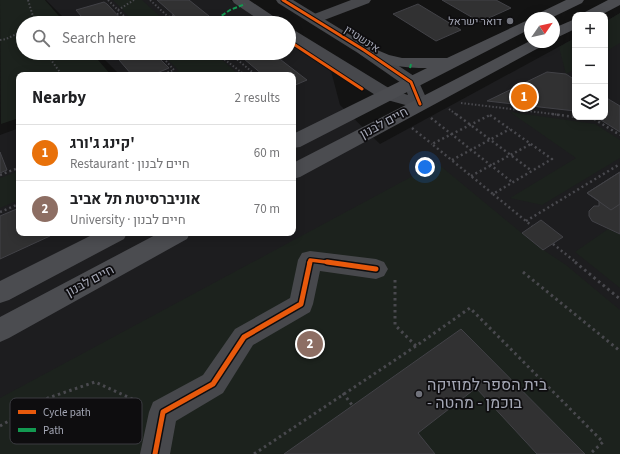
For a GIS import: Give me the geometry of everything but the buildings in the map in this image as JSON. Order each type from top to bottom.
[{"type":"main road","points":[[552,12],[577,0]]},
{"type":"main road","points":[[596,12],[619,0]]},
{"type":"main road","points":[[560,31],[572,25]]},
{"type":"main road","name":"חיים לבנון","points":[[296,140],[524,26]]},
{"type":"main road","name":"חיים לבנון","points":[[296,171],[423,109],[529,48]]},
{"type":"main road","points":[[364,50],[383,59],[411,64],[432,63],[458,58]]},
{"type":"main road","points":[[0,293],[110,236]]},
{"type":"main road","name":"חיים לבנון","points":[[0,330],[174,236]]},
{"type":"street","points":[[239,0],[263,16]]},
{"type":"street","name":"אינשטיין","points":[[283,0],[364,50],[410,82]]},
{"type":"street","points":[[314,19],[364,0]]},
{"type":"street","points":[[296,37],[386,94],[423,109]]},
{"type":"street","points":[[410,82],[423,109]]},
{"type":"street","points":[[155,454],[163,412],[213,384],[244,337],[301,304],[310,260],[376,269]]},
{"type":"path","points":[[28,0],[33,16]]},
{"type":"path","points":[[108,0],[124,16]]},
{"type":"path","points":[[118,10],[134,0]]},
{"type":"path","points":[[150,0],[168,16]]},
{"type":"path","points":[[107,4],[111,3]]},
{"type":"path","points":[[117,14],[121,13]]},
{"type":"path","points":[[0,40],[16,34]]},
{"type":"path","points":[[51,60],[60,72]]},
{"type":"path","points":[[165,60],[174,70],[168,72]]},
{"type":"path","points":[[227,60],[241,72]]},
{"type":"path","points":[[238,60],[252,72]]},
{"type":"path","points":[[457,103],[572,117]]},
{"type":"path","points":[[444,105],[532,171]]},
{"type":"path","points":[[423,109],[451,134],[512,182]]},
{"type":"path","points":[[432,144],[490,115],[552,159],[493,194]]},
{"type":"path","points":[[598,120],[620,135]]},
{"type":"path","points":[[407,124],[532,226]]},
{"type":"path","points":[[452,160],[510,129]]},
{"type":"path","points":[[471,176],[531,144]]},
{"type":"path","points":[[526,222],[620,164]]},
{"type":"path","points":[[0,175],[16,169]]},
{"type":"path","points":[[0,212],[16,205]]},
{"type":"path","points":[[553,244],[620,299]]},
{"type":"path","points":[[376,269],[396,273],[395,325],[416,346]]},
{"type":"path","points":[[523,272],[620,351]]},
{"type":"path","points":[[254,454],[416,346],[470,308],[603,442],[590,454]]},
{"type":"path","points":[[48,398],[95,382],[129,398]]},
{"type":"path","points":[[344,393],[352,405]]},
{"type":"path","points":[[142,404],[154,410],[163,412]]},
{"type":"path","points":[[0,426],[10,420]]},
{"type":"shaded area","points":[[0,0],[45,0],[59,16],[16,16],[16,60],[98,60],[108,72],[16,72],[16,119],[1,124]]},
{"type":"shaded area","points":[[46,0],[230,0],[256,16],[62,16]]},
{"type":"shaded area","points":[[113,0],[142,0],[159,16],[128,16]]},
{"type":"shaded area","points":[[620,13],[620,454],[0,454],[0,135],[16,129],[16,236],[296,236],[296,72],[117,72],[105,60],[296,60],[296,43],[330,67],[340,105],[380,144],[557,48],[560,48],[560,46],[572,40],[572,120],[608,120],[608,20]]},
{"type":"shaded area","points":[[620,13],[620,43],[608,50],[608,48],[608,20]]},
{"type":"shaded area","points":[[572,40],[572,71],[566,74],[559,48]]},
{"type":"shaded area","points":[[169,60],[222,60],[236,72],[176,72],[179,71]]},
{"type":"shaded area","points":[[510,112],[595,124],[620,140],[620,158],[542,205],[510,198],[576,158]]},
{"type":"shaded area","points":[[437,163],[536,245],[566,265],[620,310],[620,454],[582,454],[461,329],[284,454],[0,454],[0,398]]},
{"type":"shaded area","points":[[16,172],[16,201],[0,208],[0,178]]},
{"type":"shaded area","points":[[608,229],[620,234],[620,288],[575,252]]},
{"type":"shaded area","points":[[476,388],[537,454],[435,454],[418,433]]},
{"type":"marked path","points":[[221,16],[230,10],[245,4]]},
{"type":"marked path","points":[[410,68],[411,64]]},
{"type":"cycle path","points":[[283,0],[364,50],[411,82],[420,104]]},
{"type":"cycle path","points":[[296,46],[362,89]]},
{"type":"cycle path","points":[[155,454],[163,412],[213,384],[244,337],[301,304],[310,260],[376,269]]},
{"type":"place","name":"דואר ישראל","points":[[510,21]]},
{"type":"place","name":"קינג ג'ורג'","points":[[524,97]]},
{"type":"place","name":"אוניברסיטת תל אביב","points":[[310,344]]},
{"type":"place","name":"בית הספר למוזיקה - בוכמן - מהטה","points":[[419,394]]}]
